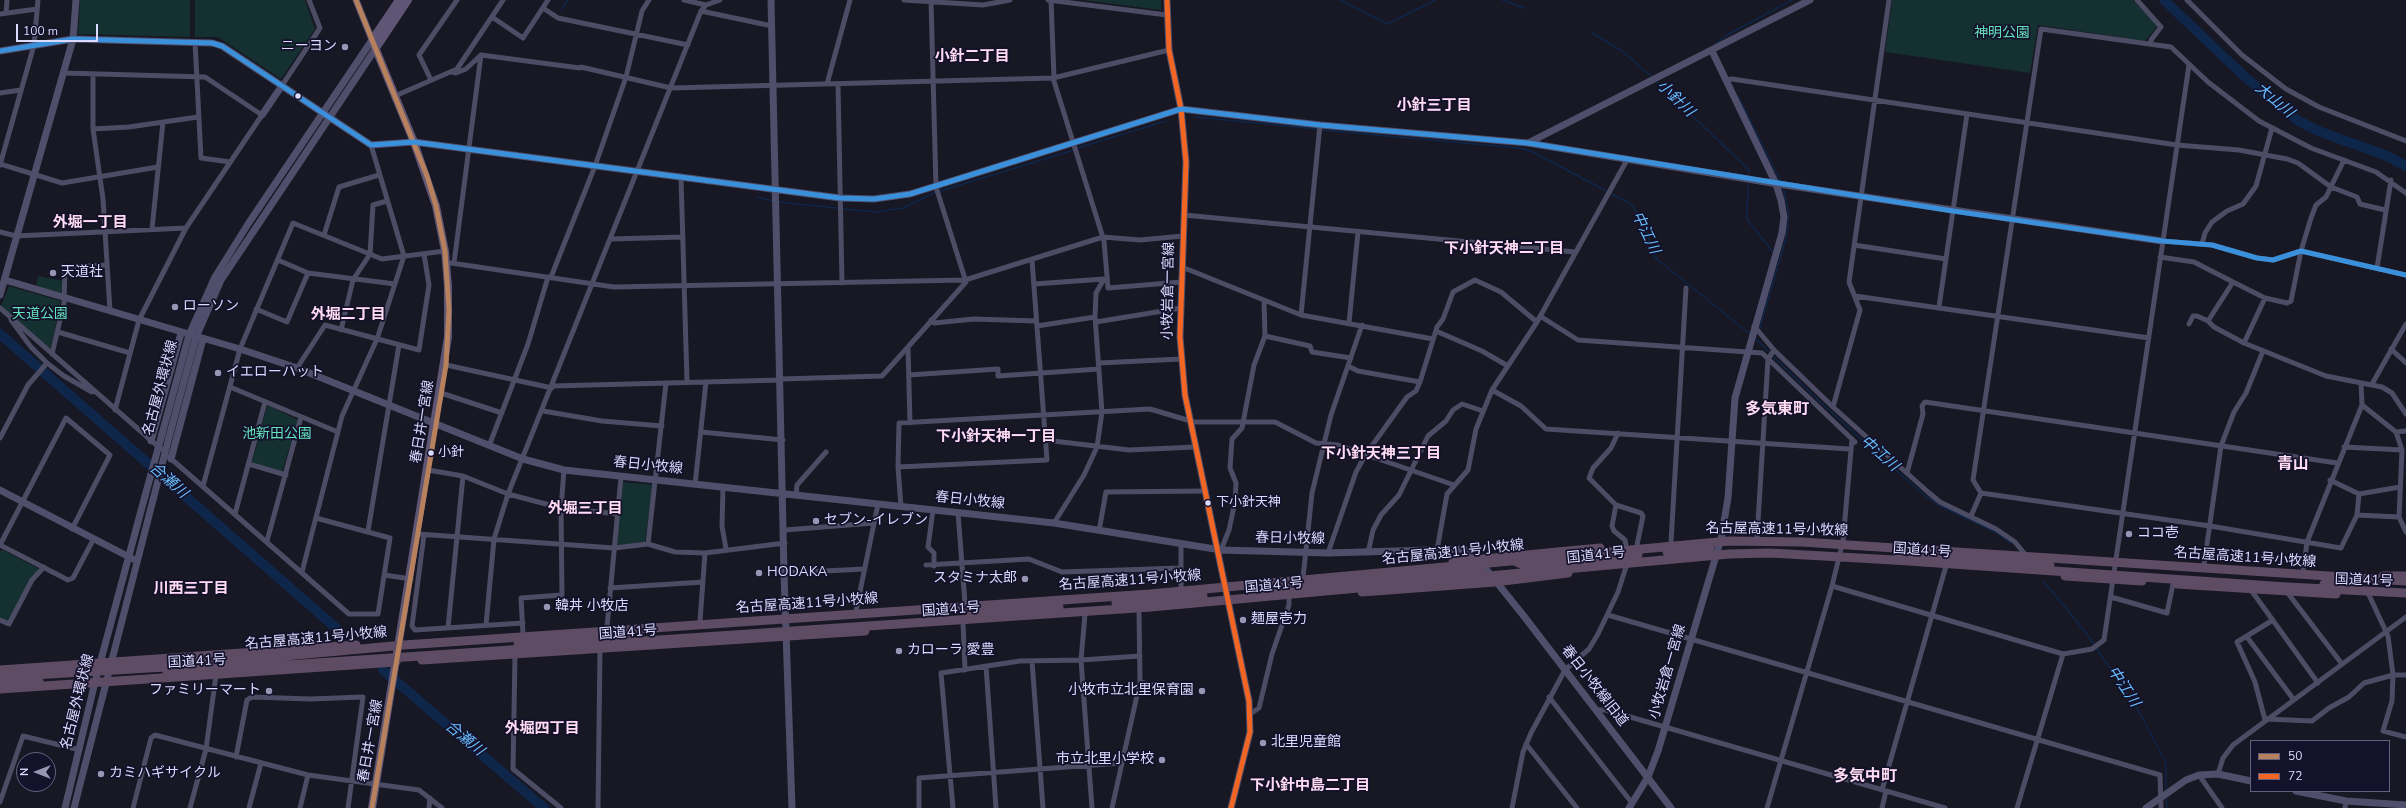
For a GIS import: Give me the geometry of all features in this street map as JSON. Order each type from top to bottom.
[{"type":"highway","name":"国道41号","points":[[0,670],[856,611],[1303,578],[1478,559],[1721,539],[1757,538],[1843,542],[2303,572],[2406,576]]},
{"type":"highway","name":"名古屋高速11号小牧線","points":[[0,677],[158,668],[396,646],[1150,594],[1514,561],[1690,543],[1770,541],[2406,582]]},
{"type":"highway","points":[[1514,561],[1523,564],[1730,547],[1800,547],[1880,552],[1892,547],[2000,552]]},
{"type":"highway","name":"名古屋高速11号小牧線","points":[[0,684],[1151,607],[1486,575],[1729,554],[1770,553],[1894,560],[2287,587],[2406,593]]},
{"type":"highway","points":[[1894,560],[1903,556],[2324,584],[2347,587],[2357,592],[2394,596]]},
{"type":"highway","name":"国道41号","points":[[0,689],[107,681],[216,676],[397,664],[515,654],[1139,611],[1495,582],[1626,567],[1744,557],[1946,566],[2251,590],[2406,596]]},
{"type":"highway","points":[[846,632],[851,629],[870,627],[876,623],[1354,584],[1479,571],[1486,575]]},
{"type":"highway","points":[[174,658],[183,663],[243,661],[623,636],[634,630]]},
{"type":"main road","points":[[374,44],[399,0]]},
{"type":"main road","points":[[374,44],[408,0]]},
{"type":"main road","name":"春日井一宮線","points":[[372,808],[410,579],[421,535],[428,470],[446,365],[450,263],[445,251],[436,206],[414,142],[374,44]]},
{"type":"street","points":[[6,13],[7,0]]},
{"type":"street","points":[[38,0],[34,46],[0,165],[62,183],[158,167]]},
{"type":"street","points":[[0,295],[2,279],[16,236],[73,39],[76,0]]},
{"type":"street","points":[[116,410],[139,320],[186,228],[320,28],[309,0]]},
{"type":"street","points":[[356,0],[374,44]]},
{"type":"street","points":[[431,80],[419,55],[457,0]]},
{"type":"street","points":[[395,96],[457,69],[503,0]]},
{"type":"street","points":[[492,18],[523,38],[548,0]]},
{"type":"street","points":[[489,446],[528,344],[549,277],[595,166],[626,77],[638,33],[642,11],[649,0]]},
{"type":"street","points":[[684,0],[706,6]]},
{"type":"street","points":[[486,625],[494,539],[508,494],[543,411],[701,11],[706,6],[720,0]]},
{"type":"street","points":[[771,0],[783,440],[785,616],[787,636],[792,808]]},
{"type":"street","points":[[827,84],[850,0]]},
{"type":"street","points":[[904,0],[983,5],[1007,1]]},
{"type":"street","points":[[1048,0],[1167,15]]},
{"type":"street","points":[[1051,0],[1053,78],[1103,237],[1108,288],[1182,282]]},
{"type":"street","name":"小牧岩倉一宮線","points":[[1167,0],[1170,50],[1181,109],[1186,162],[1180,308],[1181,359],[1189,419],[1204,491],[1219,550],[1224,584],[1249,701],[1250,732],[1231,808]]},
{"type":"street","points":[[1528,143],[1810,0]]},
{"type":"street","points":[[1833,407],[1860,310],[1849,282],[1890,0]]},
{"type":"street","points":[[2137,0],[2161,26],[2151,40],[2151,44]]},
{"type":"street","points":[[2187,0],[2242,55],[2286,89],[2319,107],[2406,141]]},
{"type":"street","points":[[446,365],[552,387],[882,376],[966,282],[936,187],[931,1]]},
{"type":"street","points":[[543,8],[558,18],[638,33],[688,45]]},
{"type":"street","points":[[0,14],[37,9]]},
{"type":"street","points":[[701,11],[772,26]]},
{"type":"street","points":[[1981,493],[1973,480],[2041,29],[2171,47],[2189,65],[2260,122],[2311,148],[2376,172],[2391,180],[2406,193]]},
{"type":"street","points":[[0,51],[73,39],[195,42],[217,44],[370,145],[414,142],[637,171],[840,200],[886,198],[936,187],[1074,145],[1181,109],[1320,125],[1528,143],[1777,184],[2162,241],[2202,244],[2257,258],[2273,260],[2301,251],[2406,275]]},
{"type":"street","points":[[195,42],[201,158],[230,162]]},
{"type":"street","name":"名古屋外環状線","points":[[66,808],[96,682],[189,335],[215,277],[248,224],[374,44]]},
{"type":"street","points":[[481,55],[581,67],[671,88],[1053,78],[1170,50]]},
{"type":"street","name":"小牧岩倉一宮線","points":[[1631,806],[1648,777],[1666,728],[1721,539],[1728,498],[1735,398],[1747,351],[1782,233],[1784,218],[1777,184],[1728,80],[1712,51]]},
{"type":"street","points":[[452,72],[456,73],[466,69],[481,55]]},
{"type":"street","points":[[481,55],[469,150],[450,263],[614,287],[779,285],[965,280],[1103,237],[1140,240],[1183,236]]},
{"type":"street","points":[[1832,586],[2063,654],[2094,647],[2104,640],[2189,65]]},
{"type":"street","points":[[64,73],[205,77],[262,115]]},
{"type":"street","points":[[93,74],[93,129],[100,176],[110,311]]},
{"type":"street","points":[[1728,80],[2027,122],[2177,145],[2239,150],[2287,159],[2298,163],[2331,187],[2357,198],[2360,204],[2386,210]]},
{"type":"street","points":[[838,84],[842,283]]},
{"type":"street","points":[[0,93],[21,90]]},
{"type":"street","points":[[1939,307],[1967,114]]},
{"type":"street","name":"名古屋外環状線","points":[[74,808],[169,437],[200,338],[222,280],[325,116]]},
{"type":"street","points":[[93,129],[198,117]]},
{"type":"street","points":[[152,229],[163,122]]},
{"type":"street","points":[[1301,315],[1320,125]]},
{"type":"street","points":[[2202,244],[2205,232],[2212,222],[2227,211],[2243,204],[2256,186],[2272,128]]},
{"type":"street","points":[[302,572],[342,416],[355,392],[377,340],[404,256],[370,145]]},
{"type":"street","points":[[1437,550],[1447,494],[1468,470],[1476,429],[1492,390],[1540,316],[1627,160]]},
{"type":"street","points":[[2160,257],[2194,262],[2264,298],[2287,303],[2291,301],[2301,251],[2316,206],[2326,197],[2344,160]]},
{"type":"street","points":[[324,235],[338,187],[379,175]]},
{"type":"street","points":[[681,177],[687,382]]},
{"type":"street","points":[[2376,268],[2391,180]]},
{"type":"street","points":[[341,330],[353,280],[370,254],[372,205],[387,201]]},
{"type":"street","points":[[1184,215],[1576,252]]},
{"type":"street","points":[[203,486],[240,348],[293,223],[382,259],[445,251]]},
{"type":"street","points":[[0,232],[16,236],[186,228]]},
{"type":"street","points":[[1349,323],[1358,232]]},
{"type":"street","points":[[610,239],[683,237]]},
{"type":"street","points":[[1854,245],[1946,259]]},
{"type":"street","points":[[297,368],[325,325],[419,350],[429,285],[424,254]]},
{"type":"street","points":[[278,260],[308,273],[353,280],[395,284]]},
{"type":"street","points":[[898,467],[1047,460],[1032,260]]},
{"type":"street","points":[[52,354],[58,332],[64,298],[65,267],[107,265]]},
{"type":"street","points":[[1182,267],[1301,315],[1434,339]]},
{"type":"street","points":[[256,309],[288,322],[308,273]]},
{"type":"street","name":"春日小牧線","points":[[2,279],[181,333],[240,348],[297,368],[523,459],[564,470],[1054,523],[1219,550],[1328,553],[1464,549],[1478,559],[1495,582]]},
{"type":"street","points":[[1034,284],[1106,279]]},
{"type":"street","points":[[1054,523],[1084,475],[1097,447],[1102,412],[1096,319],[1096,293],[1106,279]]},
{"type":"street","points":[[1328,553],[1356,472],[1366,454],[1406,397],[1416,391],[1436,331],[1443,319],[1453,292],[1475,280],[1501,292],[1536,322]]},
{"type":"street","points":[[2208,321],[2233,282]]},
{"type":"street","points":[[1671,542],[1686,288]]},
{"type":"street","points":[[1855,296],[2149,338]]},
{"type":"street","points":[[2244,343],[2264,298]]},
{"type":"street","points":[[1219,550],[1229,530],[1235,502],[1236,483],[1230,468],[1232,439],[1242,428],[1254,365],[1265,336],[1264,300]]},
{"type":"street","points":[[0,308],[349,614],[378,614],[390,538],[316,518]]},
{"type":"street","points":[[931,320],[934,323],[974,319],[1036,323],[1096,319],[1180,308]]},
{"type":"street","points":[[1540,316],[1578,340],[1762,353],[1769,358],[1853,440],[1849,448],[1843,542],[1832,586],[1769,807]]},
{"type":"street","points":[[2189,324],[2193,316],[2197,316],[2244,343],[2326,376],[2372,384],[2392,393],[2406,414]]},
{"type":"street","points":[[9,317],[17,331],[47,363],[64,376],[97,394]]},
{"type":"street","points":[[1303,578],[1307,553],[1309,510],[1331,415],[1362,325]]},
{"type":"street","points":[[2372,384],[2390,349],[2406,325]]},
{"type":"street","points":[[1754,328],[1774,350],[1833,407],[1940,502],[1996,529],[2015,542],[2024,554]]},
{"type":"street","points":[[1436,331],[1482,351],[1508,366]]},
{"type":"street","points":[[58,332],[130,353]]},
{"type":"street","points":[[152,441],[181,333]]},
{"type":"street","points":[[1265,336],[1310,346],[1312,352],[1350,358]]},
{"type":"street","points":[[171,459],[200,338]]},
{"type":"street","points":[[368,532],[399,345]]},
{"type":"street","points":[[908,347],[910,423]]},
{"type":"street","points":[[2390,349],[2406,363]]},
{"type":"street","points":[[1757,538],[1769,358],[1774,350]]},
{"type":"street","points":[[2204,565],[2221,446],[2234,412],[2246,393],[2263,351]]},
{"type":"street","points":[[909,375],[998,369],[998,376],[1181,359]]},
{"type":"street","points":[[0,438],[33,378],[47,363]]},
{"type":"street","points":[[1348,366],[1358,371],[1420,382]]},
{"type":"street","points":[[695,484],[706,382]]},
{"type":"street","points":[[648,544],[666,383]]},
{"type":"street","points":[[2303,572],[2307,542],[2330,480],[2362,405],[2361,383]]},
{"type":"street","points":[[230,386],[338,432]]},
{"type":"street","points":[[1492,390],[1520,406],[1546,429],[1849,448]]},
{"type":"street","points":[[440,393],[502,412]]},
{"type":"street","points":[[235,514],[265,402]]},
{"type":"street","points":[[1907,473],[1923,414],[1922,406],[1924,402],[2337,463]]},
{"type":"street","points":[[1368,552],[1373,530],[1381,516],[1399,494],[1428,436],[1446,421],[1453,410],[1462,404],[1483,411]]},
{"type":"street","points":[[2362,405],[2396,432],[2402,450],[2404,477],[2400,487],[2399,517],[2406,532]]},
{"type":"street","points":[[901,507],[898,467],[899,423],[1150,409],[1189,419],[1194,422],[1275,422],[1316,443],[1325,442],[1366,454],[1411,472],[1454,485]]},
{"type":"street","points":[[543,411],[602,421],[662,426]]},
{"type":"street","points":[[267,541],[301,417]]},
{"type":"street","points":[[72,529],[110,456],[66,418],[0,545],[68,580],[73,578],[93,540]]},
{"type":"street","points":[[2396,432],[2406,431]]},
{"type":"street","points":[[701,432],[783,440]]},
{"type":"street","points":[[1618,433],[1612,448],[1593,468],[1589,478],[1616,505],[1641,513],[1643,516],[1637,545]]},
{"type":"street","points":[[1045,440],[1129,450],[1195,447]]},
{"type":"street","points":[[2344,447],[2402,450]]},
{"type":"street","points":[[796,496],[797,485],[826,452]]},
{"type":"street","points":[[249,464],[286,475]]},
{"type":"street","points":[[428,470],[463,476],[508,494],[561,508],[618,514]]},
{"type":"street","points":[[523,634],[521,598],[562,595],[561,508],[564,470]]},
{"type":"street","points":[[448,628],[463,476]]},
{"type":"street","points":[[607,627],[621,477]]},
{"type":"street","points":[[2330,480],[2359,494],[2400,487]]},
{"type":"street","points":[[723,487],[722,526],[726,549]]},
{"type":"street","points":[[0,490],[93,540],[137,561]]},
{"type":"street","points":[[1099,531],[1106,492],[1204,491]]},
{"type":"street","points":[[1981,493],[2210,526],[2341,548],[2357,516],[2359,494]]},
{"type":"street","points":[[1971,516],[1981,493]]},
{"type":"street","points":[[856,611],[878,504]]},
{"type":"street","points":[[1616,505],[1612,526],[1614,531],[1625,540],[1626,546]]},
{"type":"street","points":[[933,510],[928,547],[934,553],[934,566]]},
{"type":"street","points":[[958,513],[965,603]]},
{"type":"street","points":[[2357,516],[2399,517]]},
{"type":"street","points":[[785,530],[874,523]]},
{"type":"street","points":[[523,623],[415,630],[412,626],[421,535],[614,548],[648,544],[675,552],[705,553],[726,549],[785,543]]},
{"type":"street","points":[[1181,544],[1181,587]]},
{"type":"street","points":[[700,621],[705,553]]},
{"type":"street","points":[[926,565],[934,566],[1029,559],[1062,572],[1180,568]]},
{"type":"street","points":[[1882,808],[1884,791],[1946,566]]},
{"type":"street","points":[[0,620],[9,624],[32,580],[44,567]]},
{"type":"street","points":[[1512,808],[1526,744],[1549,697],[1565,670],[1589,649],[1608,615],[1625,575],[1626,567]]},
{"type":"street","points":[[784,573],[865,569]]},
{"type":"street","points":[[384,575],[410,579]]},
{"type":"street","points":[[610,588],[703,582]]},
{"type":"street","name":"春日小牧線旧道","points":[[1495,582],[1597,710],[1672,808]]},
{"type":"street","points":[[2111,597],[2167,613],[2173,584]]},
{"type":"street","points":[[2251,590],[2318,683]]},
{"type":"street","points":[[2287,592],[2342,664]]},
{"type":"street","points":[[2369,595],[2386,632],[2393,675],[2392,701],[2383,731],[2406,737]]},
{"type":"street","points":[[1250,714],[1259,708],[1272,654],[1289,605],[1289,599]]},
{"type":"street","points":[[1112,808],[1140,682],[1139,611]]},
{"type":"street","points":[[1085,614],[1081,660],[1092,808]]},
{"type":"street","points":[[1608,615],[1806,674],[2160,775],[2161,808]]},
{"type":"street","points":[[2218,774],[2227,751],[2266,720],[2406,618]]},
{"type":"street","points":[[2266,720],[2255,682],[2238,642],[2273,620]]},
{"type":"street","points":[[963,623],[965,670]]},
{"type":"street","points":[[2247,637],[2294,700]]},
{"type":"street","points":[[598,808],[600,649]]},
{"type":"street","points":[[515,654],[513,769],[561,808]]},
{"type":"street","points":[[2017,808],[2063,654]]},
{"type":"street","points":[[953,808],[941,673],[1032,661],[1081,660],[1140,656]]},
{"type":"street","points":[[1032,661],[1043,808]]},
{"type":"street","points":[[986,666],[996,808]]},
{"type":"street","points":[[2266,720],[2312,721],[2329,708],[2349,697],[2364,683],[2393,675],[2406,675]]},
{"type":"street","points":[[190,808],[206,749],[216,676]]},
{"type":"street","points":[[1140,682],[1186,694]]},
{"type":"street","points":[[236,757],[247,700],[252,697],[310,699],[363,697],[348,808]]},
{"type":"street","points":[[1549,697],[1631,806]]},
{"type":"street","points":[[1597,710],[1606,710],[1945,808]]},
{"type":"street","points":[[133,808],[151,738],[155,735],[308,775],[376,786],[419,790],[442,808]]},
{"type":"street","points":[[0,802],[23,736],[80,750]]},
{"type":"street","points":[[1526,744],[1577,808]]},
{"type":"street","points":[[249,808],[261,763]]},
{"type":"street","points":[[919,808],[919,778],[1121,763]]},
{"type":"street","points":[[2146,808],[2186,780],[2199,775],[2218,774],[2250,781]]},
{"type":"street","points":[[300,808],[308,775]]},
{"type":"street","points":[[2199,775],[2222,808]]},
{"type":"street","points":[[2300,792],[2346,805],[2406,805]]},
{"type":"street","points":[[429,808],[430,798]]},
{"type":"green space","points":[[80,0],[190,0],[190,37],[78,34]]},
{"type":"green space","points":[[195,0],[305,0],[315,29],[281,79],[218,37],[195,37]]},
{"type":"green space","points":[[1082,0],[1161,0],[1161,10]]},
{"type":"green space","name":"神明公園","points":[[1892,0],[2133,0],[2158,26],[2145,41],[2038,25],[2030,73],[1885,52]]},
{"type":"green space","points":[[38,276],[63,281],[61,294],[36,286]]},
{"type":"green space","name":"天道公園","points":[[9,286],[61,301],[51,347],[49,348],[1,306]]},
{"type":"green space","name":"池新田公園","points":[[269,406],[298,420],[282,472],[252,462],[267,407]]},
{"type":"green space","points":[[623,482],[653,485],[645,542],[619,545],[617,543]]},
{"type":"green space","points":[[3,550],[39,569],[7,622],[0,618],[0,551]]},
{"type":"waterway","name":"小針川","points":[[561,9],[568,0]]},
{"type":"waterway","name":"小針川","points":[[1340,0],[1387,24],[1435,0]]},
{"type":"waterway","name":"小針川","points":[[1502,0],[1525,8]]},
{"type":"waterway","points":[[1715,44],[1727,35],[1792,0]]},
{"type":"waterway","name":"大山川","points":[[2164,0],[2245,77],[2297,120],[2318,131],[2385,155],[2406,166]]},
{"type":"waterway","name":"小針川","points":[[1592,33],[1622,51],[1652,77]]},
{"type":"waterway","name":"小針川","points":[[1656,81],[1749,170],[1749,174]]},
{"type":"waterway","points":[[1738,96],[1781,182]]},
{"type":"waterway","name":"中江川","points":[[1195,117],[1318,129]]},
{"type":"waterway","name":"中江川","points":[[1077,148],[1166,121]]},
{"type":"waterway","name":"中江川","points":[[1322,130],[1519,148],[1531,151],[1631,204],[1643,221],[1654,255],[1658,260],[1750,334]]},
{"type":"waterway","name":"中江川","points":[[940,191],[1074,150]]},
{"type":"waterway","name":"小針川","points":[[1748,184],[1747,219],[1772,251]]},
{"type":"waterway","name":"小針川","points":[[1759,331],[1786,238],[1789,213],[1783,187]]},
{"type":"waterway","name":"中江川","points":[[778,202],[875,212],[903,208],[936,192]]},
{"type":"waterway","name":"中江川","points":[[757,197],[773,201]]},
{"type":"waterway","name":"合瀬川","points":[[0,334],[336,628]]},
{"type":"waterway","name":"中江川","points":[[1754,337],[1770,353]]},
{"type":"waterway","name":"中江川","points":[[1773,356],[1822,404],[1924,495],[1937,504],[1997,533],[2010,543]]},
{"type":"waterway","name":"中江川","points":[[2044,582],[2087,634],[2140,713],[2166,763],[2166,790]]},
{"type":"waterway","name":"合瀬川","points":[[383,670],[544,808]]},
{"type":"waterway","name":"中江川","points":[[2166,798],[2167,808]]},
{"type":"transit line","name":"50","points":[[356,0],[427,176],[436,206],[445,251],[449,310],[446,365],[372,808]]},
{"type":"transit line","name":"72","points":[[1167,0],[1169,50],[1181,109],[1186,162],[1180,337],[1185,395],[1249,701],[1250,732],[1231,808]]},
{"type":"transit line","points":[[0,51],[73,39],[212,43],[222,46],[371,145],[414,142],[840,198],[874,199],[910,194],[1181,109],[1320,125],[1528,143],[1953,211],[2162,241],[2212,245],[2257,258],[2273,260],[2301,251],[2406,275]]},
{"type":"place","name":"ニーヨン","points":[[345,47]]},
{"type":"place","name":"天道社","points":[[53,273]]},
{"type":"place","name":"ローソン","points":[[175,307]]},
{"type":"place","name":"イエローハット","points":[[218,373]]},
{"type":"place","name":"小針","points":[[431,453]]},
{"type":"place","name":"下小針天神","points":[[1208,503]]},
{"type":"place","name":"セブン-イレブン","points":[[816,521]]},
{"type":"place","name":"ココ壱","points":[[2129,534]]},
{"type":"place","name":"HODAKA","points":[[759,573]]},
{"type":"place","name":"スタミナ太郎","points":[[1025,579]]},
{"type":"place","name":"韓丼 小牧店","points":[[547,607]]},
{"type":"place","name":"麺屋壱力","points":[[1243,620]]},
{"type":"place","name":"カローラ 愛豊","points":[[899,651]]},
{"type":"place","name":"ファミリーマート","points":[[269,691]]},
{"type":"place","name":"小牧市立北里保育園","points":[[1202,691]]},
{"type":"place","name":"北里児童館","points":[[1263,743]]},
{"type":"place","name":"市立北里小学校","points":[[1162,760]]},
{"type":"place","name":"カミハギサイクル","points":[[101,774]]},
{"type":"district","name":"小針二丁目","points":[[972,57]]},
{"type":"district","name":"小針三丁目","points":[[1434,106]]},
{"type":"district","name":"外堀一丁目","points":[[90,223]]},
{"type":"district","name":"下小針天神二丁目","points":[[1504,249]]},
{"type":"district","name":"外堀二丁目","points":[[348,315]]},
{"type":"district","name":"多気東町","points":[[1777,410]]},
{"type":"district","name":"下小針天神一丁目","points":[[996,437]]},
{"type":"district","name":"下小針天神三丁目","points":[[1381,454]]},
{"type":"district","name":"青山","points":[[2293,465]]},
{"type":"district","name":"外堀三丁目","points":[[585,509]]},
{"type":"district","name":"川西三丁目","points":[[191,589]]},
{"type":"district","name":"外堀四丁目","points":[[542,729]]},
{"type":"district","name":"多気中町","points":[[1865,777]]},
{"type":"district","name":"下小針中島二丁目","points":[[1310,786]]}]
